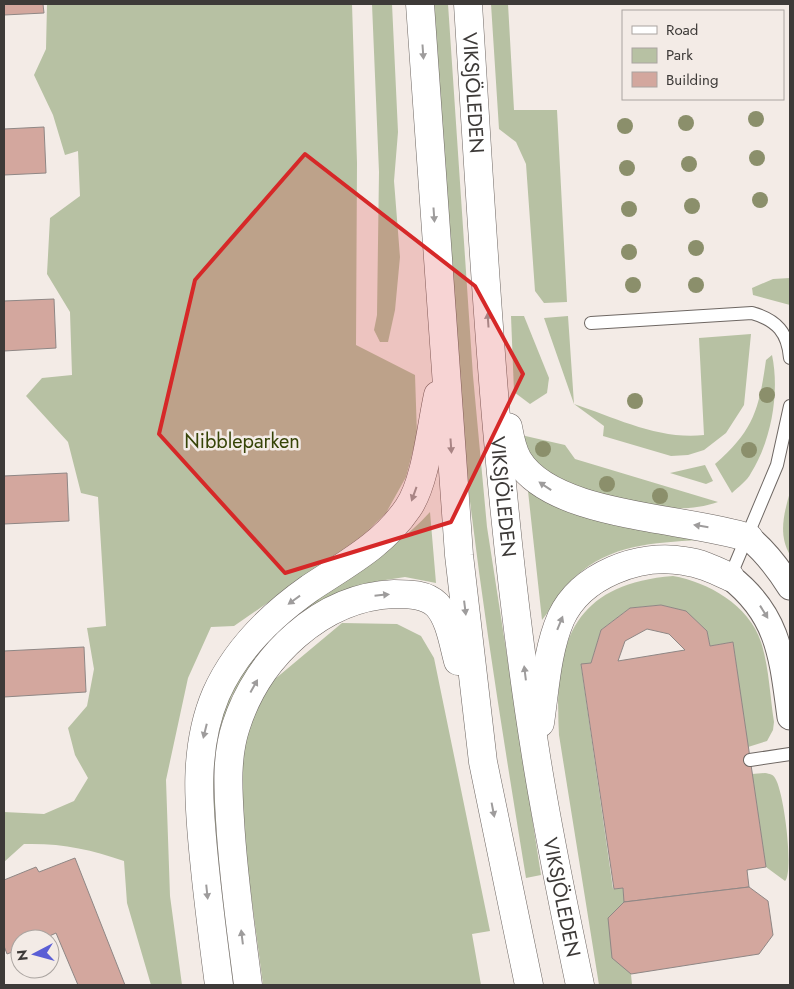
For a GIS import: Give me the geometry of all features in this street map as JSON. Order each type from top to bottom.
[{"type":"main road","points":[[420,4],[459,555],[484,762]]},
{"type":"main road","name":"VIKSJÖLEDEN","points":[[468,4],[490,351],[510,560],[536,756],[579,980]]},
{"type":"main road","points":[[490,351],[512,447],[519,461],[544,486],[561,495],[588,504],[706,527],[748,538]]},
{"type":"main road","points":[[219,985],[199,803],[200,759],[204,733],[216,695],[232,665],[251,638],[279,611],[387,536],[410,506],[422,474],[444,362]]},
{"type":"main road","points":[[536,756],[553,641],[562,618],[584,588],[618,568],[662,559],[684,560],[706,566],[730,577]]},
{"type":"main road","points":[[248,985],[232,844],[228,779],[236,726],[256,681],[274,657],[291,640],[330,610],[370,596],[415,593],[436,605],[449,626],[484,762],[529,984]]},
{"type":"street","points":[[748,538],[762,549],[777,566],[790,587]]},
{"type":"street","points":[[730,577],[752,595],[765,612],[775,632],[781,656],[790,716]]},
{"type":"lane","points":[[591,323],[752,313],[764,316],[780,328],[785,336],[790,358]]},
{"type":"lane","points":[[730,577],[748,538],[777,465],[790,406]]},
{"type":"lane","points":[[750,760],[790,754]]},
{"type":"highlighted area","points":[[305,154],[475,286],[523,374],[451,522],[285,573],[159,434],[195,280]]},
{"type":"green space","name":"Nibbleparken","points":[[47,4],[352,4],[357,163],[356,345],[415,375],[417,435],[406,477],[386,513],[357,541],[234,626],[211,627],[188,678],[166,780],[170,896],[182,985],[151,985],[127,903],[124,861],[75,848],[24,844],[4,862],[4,812],[44,814],[74,801],[88,778],[75,755],[68,728],[87,706],[94,669],[87,628],[106,626],[98,497],[81,493],[68,442],[26,396],[42,378],[72,375],[70,312],[47,274],[50,218],[80,196],[78,151],[65,155],[53,115],[34,75],[46,49]]},
{"type":"green space","points":[[372,4],[392,4],[398,132],[394,181],[400,257],[395,310],[388,342],[380,342],[374,330],[377,315],[379,172]]},
{"type":"green space","points":[[433,4],[448,4],[473,376],[487,527],[541,875],[526,878],[487,629],[463,442],[450,285]]},
{"type":"green space","points":[[491,4],[508,4],[514,110],[557,110],[567,302],[544,303],[535,291],[526,164],[516,142],[499,129]]},
{"type":"green space","points":[[790,278],[790,305],[753,295],[752,288],[773,279]]},
{"type":"green space","points":[[511,316],[524,316],[549,378],[547,393],[530,404],[514,392]]},
{"type":"green space","points":[[568,316],[574,404],[544,318]]},
{"type":"green space","points":[[751,334],[744,405],[726,433],[704,450],[688,455],[671,456],[603,436],[604,426],[574,404],[654,431],[687,436],[704,435],[699,338]]},
{"type":"green space","points":[[772,355],[775,385],[769,432],[758,460],[749,476],[732,493],[715,464],[738,440],[753,418],[761,392],[766,360]]},
{"type":"green space","points":[[521,435],[565,445],[575,459],[718,502],[684,508],[648,506],[630,503],[565,484],[547,474],[538,464],[530,454]]},
{"type":"green space","points":[[705,465],[713,481],[706,484],[670,473]]},
{"type":"green space","points":[[528,491],[561,508],[699,540],[665,542],[633,547],[603,558],[570,581],[542,620]]},
{"type":"green space","points":[[790,492],[790,555],[784,540],[783,524]]},
{"type":"green space","points":[[430,512],[436,583],[405,577],[379,581],[344,590],[300,614],[273,639],[248,670],[232,696],[221,732],[238,985],[229,985],[214,871],[210,791],[213,752],[220,715],[233,680],[242,666],[284,619],[396,544]]},
{"type":"green space","points":[[673,576],[700,584],[726,597],[747,617],[755,629],[766,661],[774,722],[773,730],[767,741],[748,747],[733,642],[710,646],[707,631],[685,611],[661,605],[630,608],[601,630],[591,663],[581,665],[613,889],[623,888],[632,985],[599,985],[559,735],[558,703],[560,673],[566,647],[576,625],[591,606],[611,592],[639,581]]},
{"type":"green space","points":[[342,623],[397,624],[421,636],[434,658],[490,931],[472,934],[481,985],[263,985],[244,841],[241,745],[269,684]]},
{"type":"green space","points":[[752,774],[771,774],[774,777],[782,798],[788,848],[788,875],[785,881],[766,867]]},
{"type":"building","points":[[4,4],[43,4],[44,13],[4,15]]},
{"type":"building","points":[[44,127],[46,173],[4,175],[4,129]]},
{"type":"building","points":[[54,299],[56,348],[4,351],[4,301]]},
{"type":"building","points":[[67,473],[69,521],[4,524],[4,476]]},
{"type":"building","points":[[661,605],[686,611],[707,631],[710,646],[733,642],[766,867],[747,870],[749,887],[624,902],[623,888],[614,889],[581,664],[591,663],[601,630],[630,608]],"holes":[[[647,629],[669,634],[685,650],[618,661],[625,641]]]},
{"type":"building","points":[[84,647],[86,692],[4,697],[4,651]]},
{"type":"building","points":[[75,858],[125,985],[78,985],[60,942],[60,929],[10,929],[10,953],[7,954],[4,946],[4,880],[36,867],[39,872]]},
{"type":"building","points":[[749,887],[768,901],[773,935],[759,954],[631,974],[612,958],[608,918],[624,902]]}]
